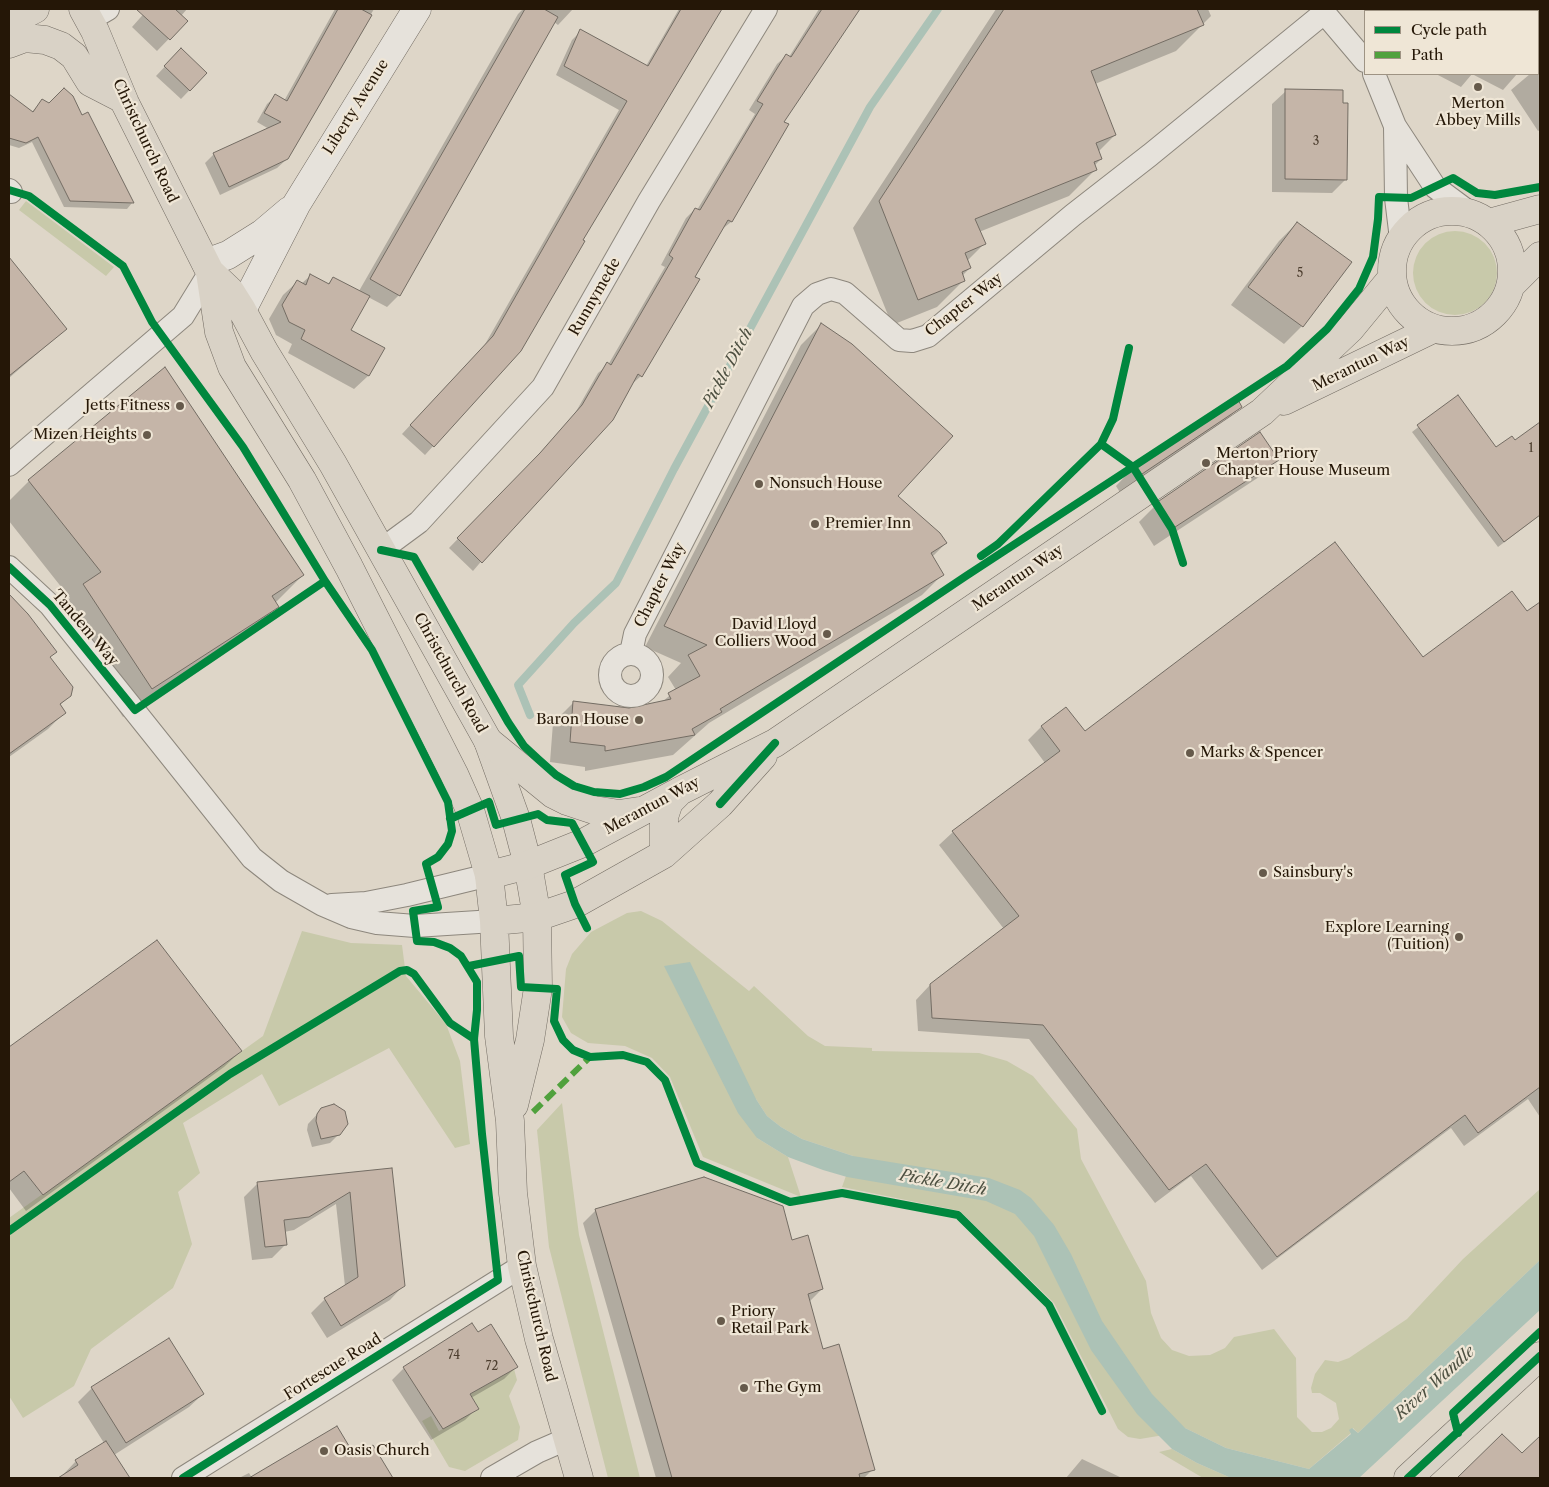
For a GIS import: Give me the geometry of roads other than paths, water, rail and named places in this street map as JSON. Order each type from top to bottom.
[{"type":"main road","points":[[9,27],[14,20],[35,9]]},
{"type":"main road","name":"Christchurch Road","points":[[93,13],[123,99],[208,267],[230,291],[333,464],[488,741],[516,819],[528,864],[537,917],[538,988],[530,1040],[510,1121]]},
{"type":"main road","points":[[9,44],[25,38],[45,40],[61,46],[74,56],[90,82],[123,99]]},
{"type":"main road","points":[[1479,218],[1501,236],[1510,252],[1513,268],[1512,285],[1506,299],[1497,312],[1482,324],[1463,331],[1448,332],[1433,329],[1418,321],[1405,309],[1396,295],[1392,278],[1393,258],[1401,240],[1414,225],[1431,215],[1451,211],[1479,218],[1540,209]]},
{"type":"main road","points":[[1512,285],[1540,256]]},
{"type":"main road","name":"Christchurch Road","points":[[208,267],[220,332],[232,367],[306,489],[349,567],[470,810],[489,874],[494,921],[499,1036],[510,1121],[513,1193],[522,1266],[567,1440],[579,1478]]},
{"type":"main road","name":"Merantun Way","points":[[1256,416],[1350,328],[1392,278]]},
{"type":"main road","name":"Merantun Way","points":[[489,874],[528,864],[583,843],[775,743],[1256,416],[1433,329]]},
{"type":"main road","points":[[488,741],[553,794],[567,801],[594,810],[619,814],[646,810]]},
{"type":"main road","name":"Merantun Way","points":[[494,921],[537,917],[575,904],[664,854],[720,804],[775,743]]},
{"type":"main road","points":[[664,854],[664,817],[669,802],[680,791]]},
{"type":"main road","points":[[1408,1478],[1540,1356]]},
{"type":"street","name":"Liberty Avenue","points":[[242,310],[263,273],[296,205],[417,9]]},
{"type":"street","name":"Runnymede","points":[[381,550],[418,522],[543,388],[649,202],[766,9]]},
{"type":"street","points":[[1323,11],[1364,59]]},
{"type":"street","name":"Chapter Way","points":[[632,653],[635,634],[803,306],[817,294],[831,290],[845,293],[899,340],[912,341],[928,336],[1323,11]]},
{"type":"street","points":[[1374,75],[1395,126],[1435,187],[1479,218]]},
{"type":"street","points":[[1395,126],[1396,198],[1401,240]]},
{"type":"street","name":"Liberty Avenue","points":[[208,267],[263,232],[296,205]]},
{"type":"street","points":[[9,466],[183,316],[208,267]]},
{"type":"street","name":"Tandem Way","points":[[9,568],[50,605],[252,858],[281,880],[323,905],[351,917],[377,923],[415,926],[494,921]]},
{"type":"street","points":[[323,905],[374,902],[489,874]]},
{"type":"street","name":"Fortescue Road","points":[[183,1478],[522,1266]]},
{"type":"street","points":[[492,1478],[537,1452],[567,1440]]},
{"type":"water","name":"River Wandle","points":[[690,962],[756,1099],[767,1116],[781,1127],[802,1139],[853,1156],[989,1178],[1020,1190],[1031,1198],[1054,1225],[1071,1254],[1102,1321],[1152,1394],[1185,1428],[1226,1448],[1309,1469],[1351,1434],[1349,1430],[1352,1428],[1358,1433],[1540,1260],[1540,1310],[1359,1478],[1231,1478],[1197,1463],[1172,1449],[1137,1414],[1091,1350],[1034,1236],[1015,1214],[986,1201],[847,1177],[823,1170],[788,1157],[757,1138],[738,1113],[664,966]]},
{"type":"waterway","name":"Pickle Ditch","points":[[530,715],[518,685],[574,623],[616,583],[674,469],[870,107],[938,9]]},
{"type":"place","name":"Merton Abbey Mills","points":[[1478,87]]},
{"type":"place","name":"Jetts Fitness","points":[[180,406]]},
{"type":"place","name":"Mizen Heights","points":[[147,435]]},
{"type":"place","name":"Merton Priory Chapter House Museum","points":[[1206,463]]},
{"type":"place","name":"Nonsuch House","points":[[759,484]]},
{"type":"place","name":"Premier Inn","points":[[815,524]]},
{"type":"place","name":"David Lloyd Colliers Wood","points":[[827,634]]},
{"type":"place","name":"Baron House","points":[[639,720]]},
{"type":"place","name":"Marks & Spencer","points":[[1190,753]]},
{"type":"place","name":"Sainsbury's","points":[[1263,873]]},
{"type":"place","name":"Explore Learning (Tuition)","points":[[1459,937]]},
{"type":"place","name":"Priory Retail Park","points":[[721,1321]]},
{"type":"place","name":"The Gym","points":[[744,1388]]},
{"type":"place","name":"Oasis Church","points":[[324,1451]]}]
